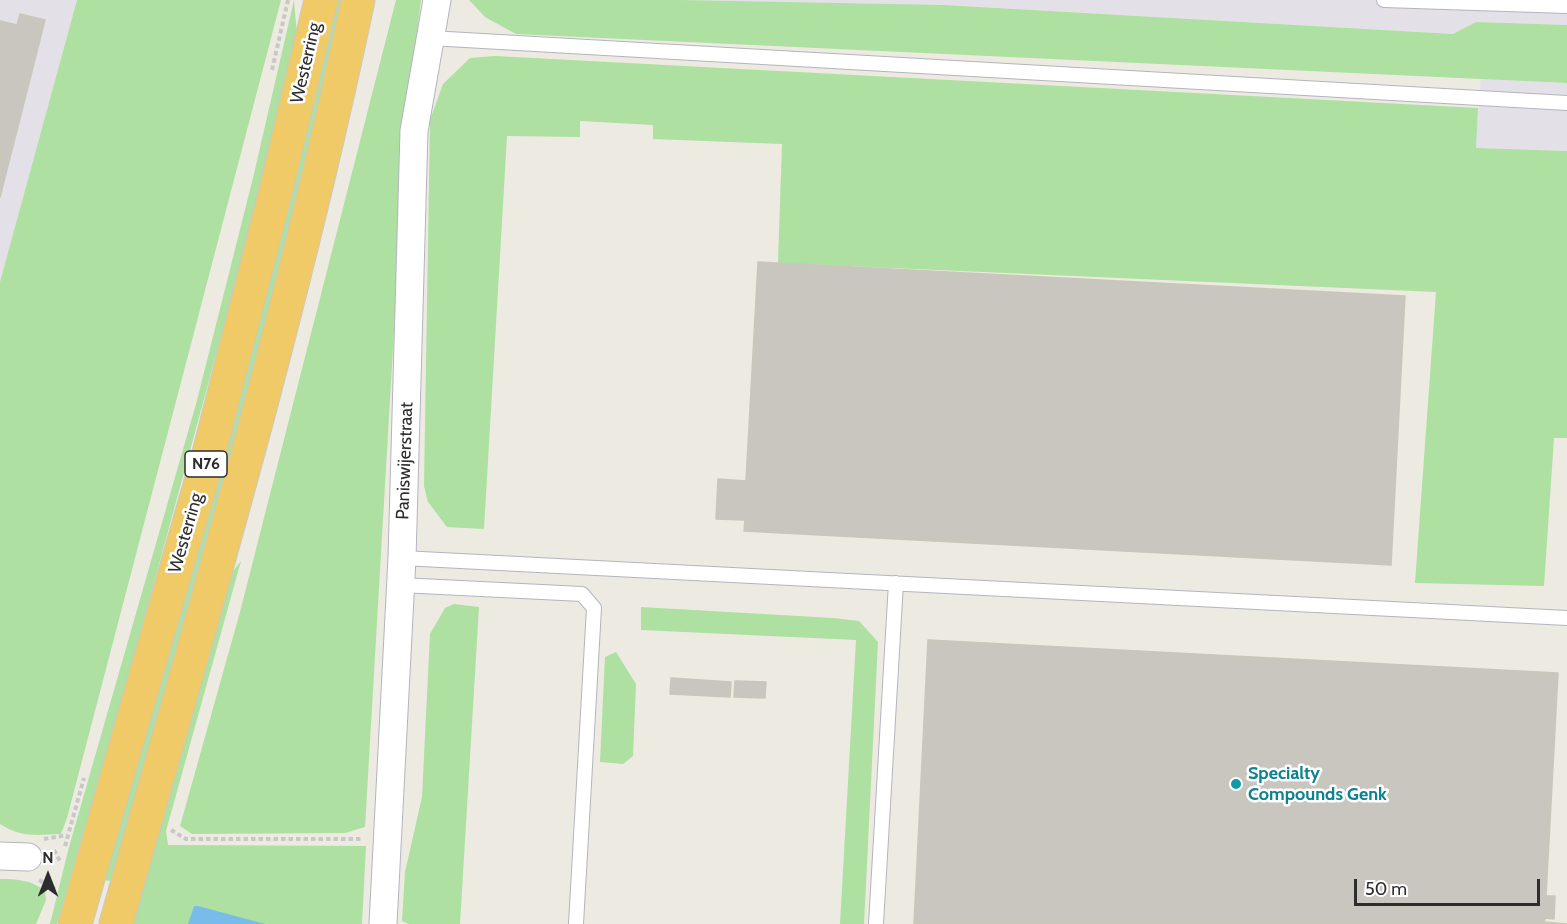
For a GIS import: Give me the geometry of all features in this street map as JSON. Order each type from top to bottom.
[{"type":"highway","name":"Westerring","points":[[75,924],[208,457],[276,190],[321,0]]},
{"type":"highway","name":"Westerring","points":[[116,924],[247,452],[311,209],[358,0]]},
{"type":"street","name":"Paniswijerstraat","points":[[383,924],[402,558],[414,131],[437,0]]},
{"type":"street","points":[[0,856],[28,857]]},
{"type":"lane","points":[[1384,0],[1567,6]]},
{"type":"lane","points":[[430,38],[1567,103]]},
{"type":"lane","points":[[402,558],[1567,618]]},
{"type":"lane","points":[[876,924],[896,583]]},
{"type":"lane","points":[[400,585],[582,594],[594,608],[576,924]]},
{"type":"path","points":[[271,78],[288,0]]},
{"type":"path","points":[[67,835],[87,766]]},
{"type":"path","points":[[171,831],[186,839],[365,839]]},
{"type":"shaded area","points":[[0,0],[77,0],[0,282]]},
{"type":"shaded area","points":[[680,0],[1567,0],[1567,25],[1476,22],[1454,34],[944,5]]},
{"type":"shaded area","points":[[1481,79],[1567,83],[1567,151],[1475,148]]},
{"type":"green space","points":[[77,0],[281,0],[67,818],[61,834],[29,835],[15,832],[0,824],[0,282]]},
{"type":"green space","points":[[294,0],[297,35],[253,219],[133,660],[57,924],[50,924],[69,847],[196,404],[253,178]]},
{"type":"green space","points":[[333,0],[345,0],[273,304],[111,881],[103,880]]},
{"type":"green space","points":[[396,0],[421,0],[406,126],[365,827],[345,833],[192,834],[180,826],[240,612]]},
{"type":"green space","points":[[469,0],[680,0],[944,5],[1453,34],[1476,22],[1567,25],[1567,83],[516,34],[485,17]]},
{"type":"green space","points":[[495,56],[1478,108],[1476,148],[1567,151],[1567,438],[1554,438],[1544,586],[1415,583],[1436,292],[778,263],[782,144],[653,139],[653,125],[580,121],[580,137],[507,136],[484,529],[447,527],[428,502],[424,486],[430,120],[443,84],[470,58]]},
{"type":"green space","points":[[241,561],[166,831],[168,845],[366,846],[362,924],[132,924],[226,580]]},
{"type":"green space","points":[[454,604],[479,607],[460,924],[409,924],[402,921],[405,872],[422,797],[430,634],[445,608]]},
{"type":"green space","points":[[641,607],[859,621],[878,642],[864,924],[840,924],[856,640],[641,630]]},
{"type":"green space","points":[[616,652],[636,684],[633,756],[623,764],[600,762],[605,657]]},
{"type":"green space","points":[[0,879],[24,881],[35,884],[45,891],[46,900],[36,924],[0,924]]},
{"type":"water","points":[[194,906],[198,906],[265,924],[188,924]]},
{"type":"building","points":[[20,14],[45,20],[0,197],[0,21],[17,25]]},
{"type":"building","points":[[758,262],[1405,296],[1391,565],[744,531],[745,520],[716,519],[718,479],[746,481]]},
{"type":"building","name":"Specialty Compounds Genk","points":[[928,640],[1558,673],[1546,896],[1555,896],[1554,919],[1545,918],[1544,922],[1567,924],[914,924]]},
{"type":"building","points":[[671,678],[731,682],[730,697],[670,694]]},
{"type":"building","points":[[735,681],[766,682],[765,698],[734,697]]},
{"type":"place","name":"Specialty Compounds Genk","points":[[1236,784]]}]
